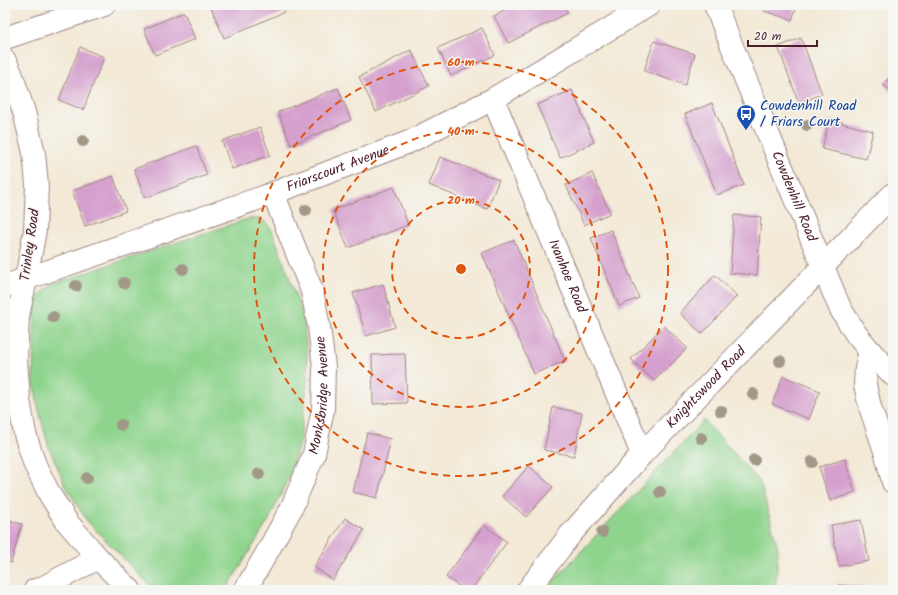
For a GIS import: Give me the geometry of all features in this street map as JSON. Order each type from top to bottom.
[{"type":"street","points":[[5,38],[104,5]]},
{"type":"street","name":"Friarscourt Avenue","points":[[5,286],[273,193],[409,142],[493,99],[649,5]]},
{"type":"street","name":"Cowdenhill Road","points":[[715,5],[840,308],[856,334],[870,351],[893,374]]},
{"type":"street","name":"Trinley Road","points":[[5,61],[11,73],[24,112],[34,153],[37,185],[35,230],[18,316],[16,359],[19,400],[25,434],[35,465],[50,495],[67,522],[98,558],[130,590]]},
{"type":"street","name":"Ivanhoe Road","points":[[493,99],[642,454]]},
{"type":"street","name":"Monksbridge Avenue","points":[[245,590],[292,507],[314,454],[323,409],[324,367],[319,327],[312,291],[273,193]]},
{"type":"street","name":"Knightswood Road","points":[[528,590],[570,535],[642,454],[893,194]]},
{"type":"street","points":[[870,351],[866,368],[865,385],[870,407],[886,454],[893,482]]},
{"type":"street","points":[[35,590],[40,589],[98,558]]},
{"type":"green space","points":[[247,219],[262,220],[272,230],[303,315],[307,353],[307,385],[300,440],[289,477],[269,520],[226,590],[154,590],[87,521],[65,485],[48,445],[38,407],[33,378],[35,304],[40,294],[52,284]]},
{"type":"green space","points":[[704,420],[760,482],[778,548],[776,590],[545,590]]},
{"type":"building","points":[[210,5],[281,5],[284,12],[224,38]]},
{"type":"building","points":[[517,5],[564,5],[568,13],[508,43],[494,16]]},
{"type":"building","points":[[767,5],[797,5],[792,20],[764,11]]},
{"type":"building","points":[[184,12],[195,39],[155,55],[144,29]]},
{"type":"building","points":[[482,28],[495,55],[451,76],[438,48]]},
{"type":"building","points":[[801,38],[822,94],[799,103],[778,47]]},
{"type":"building","points":[[654,41],[695,54],[685,85],[644,71]]},
{"type":"building","points":[[80,47],[104,57],[83,110],[59,100]]},
{"type":"building","points":[[411,50],[429,86],[376,112],[359,77]]},
{"type":"building","points":[[893,74],[893,94],[883,84]]},
{"type":"building","points":[[338,88],[351,120],[291,145],[278,112]]},
{"type":"building","points":[[572,90],[594,142],[560,158],[537,105]]},
{"type":"building","points":[[712,103],[744,185],[717,195],[685,114]]},
{"type":"building","points":[[829,120],[873,131],[866,159],[822,149]]},
{"type":"building","points":[[260,127],[270,155],[232,169],[222,141]]},
{"type":"building","points":[[196,146],[207,175],[145,198],[134,169]]},
{"type":"building","points":[[440,157],[499,180],[487,209],[429,185]]},
{"type":"building","points":[[592,173],[610,213],[584,225],[566,185]]},
{"type":"building","points":[[113,176],[126,211],[85,226],[72,191]]},
{"type":"building","points":[[394,187],[408,225],[348,248],[333,210]]},
{"type":"building","points":[[734,215],[761,217],[757,275],[730,273]]},
{"type":"building","points":[[611,230],[639,298],[619,306],[591,238]]},
{"type":"building","points":[[514,240],[565,361],[534,374],[482,253]]},
{"type":"building","points":[[715,275],[737,296],[702,334],[680,313]]},
{"type":"building","points":[[383,284],[395,327],[366,336],[353,293]]},
{"type":"building","points":[[664,326],[687,348],[654,381],[631,359]]},
{"type":"building","points":[[405,354],[407,403],[373,404],[372,355]]},
{"type":"building","points":[[783,376],[820,391],[809,419],[772,404]]},
{"type":"building","points":[[553,407],[582,413],[574,456],[544,450]]},
{"type":"building","points":[[367,433],[391,439],[377,498],[353,492]]},
{"type":"building","points":[[845,459],[855,492],[830,501],[819,467]]},
{"type":"building","points":[[529,466],[553,487],[526,517],[502,496]]},
{"type":"building","points":[[345,518],[364,530],[333,580],[314,567]]},
{"type":"building","points":[[5,519],[22,524],[11,563],[5,562]]},
{"type":"building","points":[[861,520],[869,561],[839,566],[831,525]]},
{"type":"building","points":[[484,525],[507,542],[471,590],[464,590],[446,577]]},
{"type":"building","points":[[838,585],[866,587],[866,590],[838,590]]},
{"type":"place","name":"Cowdenhill Road / Friars Court","points":[[746,131]]}]
